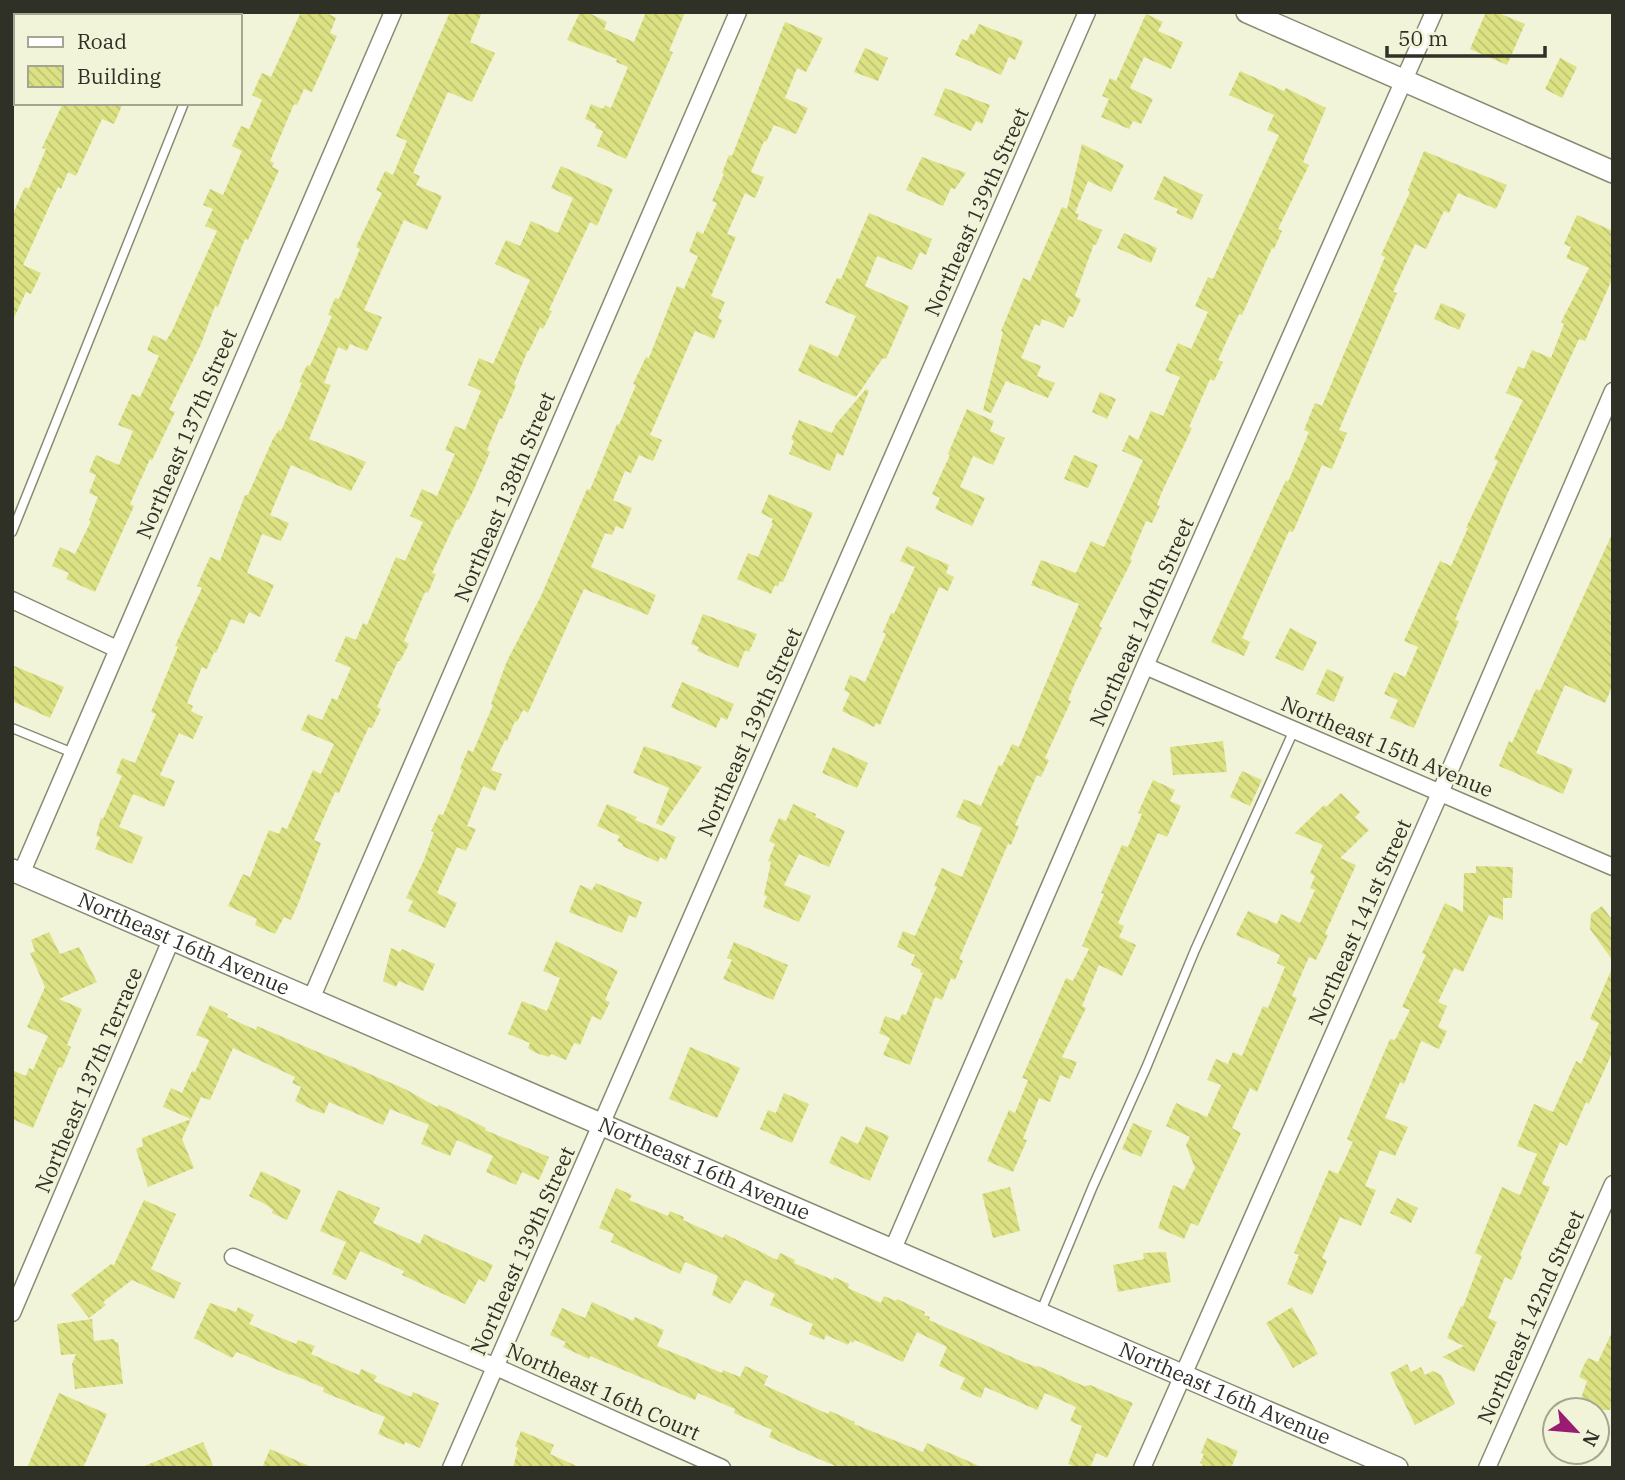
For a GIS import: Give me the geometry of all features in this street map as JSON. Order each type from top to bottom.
[{"type":"street","name":"Northeast 137th Street","points":[[17,872],[73,753],[393,12]]},
{"type":"street","name":"Northeast 138th Street","points":[[311,999],[738,12]]},
{"type":"street","name":"Northeast 139th Street","points":[[451,1468],[1087,12]]},
{"type":"street","points":[[1247,12],[1613,172]]},
{"type":"street","name":"Northeast 140th Street","points":[[892,1251],[1145,666],[1434,12]]},
{"type":"street","name":"Northeast 141st Street","points":[[1142,1468],[1440,793],[1613,391]]},
{"type":"street","points":[[12,600],[117,649]]},
{"type":"street","name":"Northeast 15th Avenue","points":[[1145,666],[1613,867]]},
{"type":"street","name":"Northeast 16th Avenue","points":[[17,872],[1397,1468]]},
{"type":"street","name":"Northeast 137th Terrace","points":[[12,1313],[171,940]]},
{"type":"street","name":"Northeast 142nd Street","points":[[1487,1468],[1613,1184]]},
{"type":"street","name":"Northeast 16th Court","points":[[233,1257],[496,1367],[722,1468]]},
{"type":"lane","points":[[12,532],[183,105]]},
{"type":"lane","points":[[12,728],[73,753]]},
{"type":"lane","points":[[1040,1314],[1195,950],[1294,730]]},
{"type":"building","points":[[301,12],[325,12],[336,18],[330,33],[337,36],[312,92],[304,89],[297,105],[294,104],[270,161],[274,163],[272,167],[279,170],[248,240],[245,239],[218,307],[215,306],[201,344],[169,410],[175,412],[130,504],[134,506],[95,592],[66,579],[69,573],[52,566],[60,547],[75,554],[91,521],[89,520],[98,497],[89,493],[96,475],[89,472],[96,455],[119,465],[133,431],[118,425],[132,394],[140,397],[159,356],[147,350],[153,335],[166,341],[217,231],[205,226],[213,209],[203,205],[210,189],[223,195],[242,151],[232,146],[241,126],[249,129],[262,100],[252,95],[262,73],[271,77]]},
{"type":"building","points":[[450,12],[482,12],[470,42],[495,53],[472,102],[448,92],[413,173],[420,176],[416,185],[442,196],[427,230],[404,220],[364,310],[382,317],[367,351],[350,344],[347,351],[338,347],[324,383],[331,385],[309,439],[366,462],[351,491],[291,465],[270,515],[289,523],[281,541],[262,534],[247,573],[274,585],[260,617],[249,612],[244,624],[231,619],[207,669],[202,667],[187,703],[193,706],[191,711],[203,717],[193,739],[179,733],[160,775],[175,781],[164,807],[133,794],[119,827],[143,837],[132,864],[95,849],[100,837],[96,836],[101,818],[103,819],[122,776],[116,773],[122,758],[135,763],[156,714],[151,712],[178,647],[175,646],[202,588],[197,586],[210,557],[220,561],[245,495],[248,495],[273,439],[279,430],[281,431],[302,383],[299,382],[307,365],[310,366],[332,316],[328,315],[335,298],[339,299],[360,249],[356,247],[382,193],[376,190],[385,171],[393,175],[407,141],[396,136]]},
{"type":"building","points":[[580,12],[587,12],[607,22],[604,29],[634,42],[646,12],[685,12],[669,51],[673,52],[626,159],[597,146],[603,131],[585,119],[591,104],[603,109],[605,105],[611,108],[628,67],[616,62],[617,59],[567,40]]},
{"type":"building","points":[[1486,12],[1496,12],[1525,24],[1507,65],[1470,49]]},
{"type":"building","points":[[1146,14],[1163,22],[1158,31],[1183,42],[1171,69],[1144,57],[1130,88],[1153,99],[1141,124],[1133,121],[1129,129],[1101,117],[1109,99],[1102,96],[1110,78],[1116,81]]},
{"type":"building","points":[[785,22],[823,38],[806,72],[797,68],[785,98],[808,108],[796,134],[774,125],[766,142],[764,141],[751,172],[764,177],[755,198],[745,193],[727,234],[736,237],[711,296],[725,302],[718,318],[722,320],[714,339],[695,331],[650,435],[662,440],[653,461],[639,455],[631,473],[625,471],[613,500],[632,508],[623,529],[616,526],[612,535],[605,533],[591,567],[656,595],[648,615],[584,589],[528,713],[523,710],[517,722],[515,721],[491,770],[502,774],[495,791],[483,786],[467,826],[476,829],[466,851],[457,847],[437,893],[457,903],[445,928],[408,911],[413,901],[406,898],[424,860],[434,832],[431,831],[439,814],[443,815],[468,750],[473,752],[493,705],[491,704],[507,661],[541,596],[587,489],[590,490],[636,385],[633,384],[646,357],[649,358],[677,286],[684,289],[698,256],[689,252],[697,231],[703,234],[717,203],[712,201],[724,174],[722,173],[729,155],[732,156]]},
{"type":"building","points":[[979,24],[1023,41],[1015,60],[1009,57],[1001,75],[955,55],[962,39],[967,41],[971,33],[974,35]]},
{"type":"building","points":[[865,48],[888,58],[878,81],[854,72]]},
{"type":"building","points":[[1560,58],[1577,67],[1562,98],[1545,89]]},
{"type":"building","points":[[1240,71],[1284,91],[1286,88],[1326,108],[1303,162],[1309,165],[1278,229],[1282,231],[1274,249],[1272,248],[1218,360],[1223,362],[1214,381],[1210,379],[1189,427],[1192,428],[1161,494],[1157,505],[1160,506],[1152,523],[1146,521],[1130,559],[1132,560],[1099,626],[1102,628],[1075,683],[1068,700],[1071,701],[1045,758],[1049,760],[1041,777],[1037,775],[1015,825],[1019,826],[1011,845],[1008,844],[959,959],[963,961],[955,980],[951,978],[942,1000],[935,997],[910,1065],[883,1055],[890,1038],[879,1033],[885,1016],[899,1021],[902,1014],[906,1015],[923,973],[911,965],[915,955],[897,947],[903,931],[915,936],[937,887],[934,886],[942,868],[962,877],[982,828],[956,817],[964,799],[981,806],[999,765],[1002,766],[1012,744],[1019,747],[1079,604],[1031,585],[1041,560],[1076,573],[1091,541],[1104,547],[1143,460],[1122,451],[1129,435],[1138,440],[1151,411],[1163,416],[1180,377],[1165,371],[1178,343],[1191,349],[1208,312],[1195,306],[1208,277],[1213,279],[1279,135],[1267,130],[1274,115],[1229,95]]},
{"type":"building","points":[[945,88],[990,105],[982,124],[976,121],[971,131],[934,115]]},
{"type":"building","points":[[62,105],[122,105],[114,124],[102,119],[76,176],[68,172],[61,189],[58,187],[23,265],[41,273],[31,294],[26,292],[12,322],[12,216],[25,187],[29,189],[46,149],[42,148]]},
{"type":"building","points":[[1082,144],[1124,165],[1111,192],[1088,181],[1075,213],[1079,214],[1077,219],[1102,230],[1096,245],[1094,244],[1075,296],[1081,299],[1073,317],[1069,316],[1064,328],[1042,319],[1040,326],[1035,324],[1021,358],[1041,366],[1037,376],[1055,383],[1048,398],[1006,381],[991,413],[983,410],[1003,332],[1001,331],[1023,278],[1030,281],[1062,207],[1067,209]]},
{"type":"building","points":[[1424,151],[1507,185],[1496,209],[1458,193],[1449,213],[1444,211],[1426,249],[1415,244],[1393,292],[1397,293],[1339,430],[1347,433],[1332,469],[1322,465],[1293,532],[1289,531],[1242,638],[1250,642],[1244,656],[1211,642],[1286,480],[1288,482],[1309,432],[1304,430],[1315,403],[1322,406],[1385,257],[1381,255],[1410,192],[1408,190]]},
{"type":"building","points":[[922,157],[966,173],[955,189],[951,188],[943,206],[906,190]]},
{"type":"building","points":[[561,166],[613,189],[597,226],[590,222],[549,310],[552,311],[528,350],[514,384],[516,385],[487,450],[490,452],[432,573],[436,574],[428,593],[425,592],[404,641],[409,644],[398,661],[377,707],[381,709],[372,728],[369,727],[339,793],[335,792],[314,840],[321,843],[298,904],[291,920],[284,917],[275,934],[255,925],[257,919],[228,906],[243,874],[250,877],[269,830],[279,834],[282,827],[287,829],[313,770],[321,774],[334,744],[301,730],[308,714],[322,720],[332,698],[337,700],[351,668],[335,661],[346,636],[356,640],[363,623],[367,625],[396,557],[405,561],[423,522],[410,516],[422,489],[437,496],[455,454],[445,450],[455,426],[465,430],[481,391],[468,385],[479,358],[493,364],[530,280],[495,264],[506,240],[520,246],[531,221],[558,233],[573,198],[551,188]]},
{"type":"building","points":[[1164,176],[1203,195],[1192,220],[1176,213],[1178,209],[1154,199]]},
{"type":"building","points":[[869,213],[932,239],[926,255],[920,252],[912,270],[877,256],[865,286],[909,306],[886,359],[883,358],[856,397],[798,371],[810,344],[838,357],[856,316],[825,303],[837,278],[841,279]]},
{"type":"building","points":[[1577,215],[1613,231],[1613,277],[1585,341],[1579,339],[1506,497],[1455,620],[1459,621],[1414,728],[1390,718],[1398,700],[1384,694],[1394,672],[1405,677],[1418,647],[1404,641],[1440,561],[1451,566],[1498,461],[1494,459],[1523,400],[1506,393],[1518,366],[1524,369],[1532,350],[1551,358],[1564,324],[1561,322],[1589,268],[1566,258],[1571,247],[1564,244]]},
{"type":"building","points":[[1124,233],[1157,248],[1151,263],[1117,248]]},
{"type":"building","points":[[1441,303],[1466,314],[1459,330],[1434,319]]},
{"type":"building","points":[[866,389],[869,391],[843,456],[837,453],[830,471],[789,454],[794,441],[791,439],[799,420],[832,433],[836,424]]},
{"type":"building","points":[[1100,392],[1116,399],[1107,419],[1092,412]]},
{"type":"building","points":[[967,409],[994,421],[990,431],[1005,438],[993,465],[973,456],[960,487],[985,498],[972,526],[935,509],[940,498],[932,494]]},
{"type":"building","points":[[1074,455],[1098,465],[1088,488],[1064,479]]},
{"type":"building","points":[[769,494],[813,513],[783,582],[780,581],[778,587],[775,585],[771,594],[737,579],[748,553],[758,557],[773,523],[773,519],[761,513]]},
{"type":"building","points":[[1613,532],[1613,685],[1605,703],[1565,685],[1536,753],[1573,769],[1563,794],[1499,766],[1536,689],[1540,691]]},
{"type":"building","points":[[907,546],[949,565],[946,573],[954,577],[948,591],[939,587],[880,725],[876,723],[874,727],[842,711],[850,693],[844,690],[850,675],[865,682],[886,634],[883,632],[891,613],[894,614],[915,567],[900,561]]},
{"type":"building","points":[[703,614],[757,634],[749,652],[745,650],[738,668],[697,651],[699,647],[691,644]]},
{"type":"building","points":[[1290,628],[1317,642],[1303,671],[1275,658]]},
{"type":"building","points":[[12,665],[64,687],[50,718],[12,701]]},
{"type":"building","points":[[1327,669],[1344,677],[1334,702],[1316,694]]},
{"type":"building","points":[[682,682],[734,704],[727,720],[721,717],[716,728],[671,707]]},
{"type":"building","points":[[1223,741],[1227,772],[1173,775],[1170,747]]},
{"type":"building","points":[[644,746],[702,767],[662,826],[656,823],[669,788],[633,773]]},
{"type":"building","points":[[833,747],[868,763],[857,788],[822,773]]},
{"type":"building","points":[[1242,771],[1262,780],[1250,806],[1230,797]]},
{"type":"building","points":[[1153,780],[1175,790],[1170,801],[1181,806],[1167,837],[1158,833],[1118,923],[1124,926],[1119,937],[1136,945],[1122,976],[1099,965],[1082,1006],[1086,1008],[1062,1057],[1077,1062],[1070,1079],[1060,1075],[1050,1102],[1039,1098],[1023,1139],[1027,1140],[1013,1172],[987,1161],[1009,1110],[1015,1113],[1028,1080],[1022,1078],[1066,978],[1073,981],[1089,949],[1082,946],[1104,894],[1101,893],[1122,845],[1128,847],[1142,814],[1138,813]]},
{"type":"building","points":[[1341,793],[1360,812],[1355,817],[1369,830],[1340,858],[1356,865],[1325,934],[1328,935],[1316,960],[1309,957],[1292,996],[1297,998],[1257,1092],[1250,1088],[1232,1128],[1241,1133],[1198,1226],[1191,1223],[1184,1239],[1158,1228],[1173,1185],[1184,1190],[1195,1168],[1186,1145],[1190,1137],[1166,1126],[1176,1103],[1207,1117],[1221,1085],[1207,1080],[1216,1059],[1228,1064],[1233,1052],[1242,1056],[1263,1006],[1268,1008],[1285,967],[1277,963],[1280,955],[1236,935],[1248,911],[1277,924],[1281,914],[1300,923],[1315,890],[1310,888],[1315,876],[1310,873],[1323,845],[1295,833]]},
{"type":"building","points":[[607,804],[637,817],[635,820],[676,837],[666,860],[660,857],[658,862],[622,846],[623,844],[617,841],[620,836],[597,826]]},
{"type":"building","points":[[793,804],[845,831],[829,867],[799,854],[784,885],[811,896],[799,922],[763,907],[771,862],[768,861],[775,844],[769,841],[779,818],[786,821]]},
{"type":"building","points":[[1476,866],[1513,867],[1512,898],[1503,898],[1503,920],[1489,915],[1463,972],[1454,968],[1438,1002],[1447,1006],[1438,1027],[1447,1031],[1439,1049],[1421,1041],[1404,1084],[1400,1082],[1385,1118],[1408,1127],[1395,1156],[1380,1150],[1365,1186],[1376,1190],[1361,1226],[1340,1217],[1322,1258],[1327,1261],[1312,1295],[1287,1284],[1299,1255],[1294,1253],[1329,1170],[1338,1174],[1353,1142],[1347,1139],[1390,1039],[1395,1040],[1410,1010],[1402,1007],[1426,955],[1422,953],[1445,903],[1463,912],[1464,873],[1476,873]]},
{"type":"building","points":[[596,883],[642,902],[636,918],[629,915],[622,933],[569,912],[580,885],[592,890]]},
{"type":"building","points":[[1602,906],[1613,921],[1613,961],[1590,929],[1591,914]]},
{"type":"building","points":[[49,932],[60,954],[79,947],[97,982],[59,999],[82,1009],[67,1045],[71,1047],[62,1068],[59,1067],[33,1128],[12,1119],[12,1070],[26,1076],[29,1068],[33,1070],[48,1036],[27,1027],[45,987],[30,953],[35,951],[31,940]]},
{"type":"building","points":[[556,941],[618,971],[605,1000],[610,1002],[601,1020],[592,1016],[580,1045],[574,1043],[566,1060],[551,1054],[549,1057],[536,1053],[528,1048],[530,1043],[508,1034],[522,1001],[547,1011],[560,978],[543,971]]},
{"type":"building","points":[[734,942],[788,965],[773,1000],[723,979],[732,960],[727,958]]},
{"type":"building","points":[[391,948],[400,952],[402,949],[435,964],[423,991],[399,981],[396,987],[383,981]]},
{"type":"building","points":[[1613,966],[1613,1051],[1567,1146],[1560,1142],[1542,1184],[1550,1187],[1512,1280],[1505,1277],[1488,1318],[1497,1322],[1474,1372],[1442,1357],[1464,1346],[1447,1338],[1461,1306],[1463,1307],[1482,1256],[1475,1253],[1502,1187],[1520,1195],[1537,1154],[1517,1146],[1534,1104],[1553,1112],[1576,1061],[1581,1064],[1599,1023],[1590,1019]]},
{"type":"building","points":[[210,1005],[228,1014],[227,1017],[256,1030],[257,1026],[405,1089],[437,1107],[439,1105],[486,1128],[485,1130],[549,1157],[539,1180],[522,1172],[516,1185],[486,1172],[493,1156],[457,1140],[450,1156],[421,1144],[429,1125],[390,1109],[383,1125],[329,1102],[324,1114],[309,1108],[295,1101],[301,1087],[292,1083],[295,1077],[233,1048],[210,1100],[201,1097],[182,1139],[194,1168],[148,1187],[136,1149],[143,1146],[142,1138],[191,1119],[163,1107],[171,1088],[182,1093],[192,1071],[195,1072],[209,1040],[196,1035]]},
{"type":"building","points":[[690,1047],[740,1068],[717,1118],[669,1099]]},
{"type":"building","points":[[784,1093],[809,1104],[792,1143],[760,1129],[768,1110],[776,1113]]},
{"type":"building","points":[[1133,1123],[1152,1131],[1141,1157],[1122,1149]]},
{"type":"building","points":[[866,1126],[889,1136],[870,1181],[829,1163],[841,1136],[858,1144]]},
{"type":"building","points":[[261,1171],[301,1190],[287,1220],[249,1196]]},
{"type":"building","points":[[1010,1187],[1020,1231],[993,1238],[982,1194]]},
{"type":"building","points":[[616,1188],[632,1195],[629,1200],[668,1216],[670,1211],[684,1217],[683,1220],[723,1238],[725,1234],[777,1260],[780,1253],[795,1260],[794,1263],[849,1284],[848,1288],[881,1303],[884,1296],[896,1301],[897,1299],[925,1312],[924,1315],[930,1317],[929,1320],[1023,1362],[1133,1403],[1107,1458],[1096,1453],[1090,1468],[1068,1464],[1082,1426],[1070,1421],[1076,1407],[1045,1393],[1037,1410],[985,1387],[981,1398],[960,1389],[965,1378],[939,1366],[947,1347],[917,1332],[903,1362],[855,1340],[848,1345],[826,1335],[824,1340],[809,1334],[813,1324],[770,1305],[775,1294],[745,1280],[730,1304],[712,1295],[718,1276],[685,1262],[680,1274],[611,1242],[614,1234],[599,1228]]},
{"type":"building","points":[[338,1190],[380,1208],[373,1223],[420,1244],[424,1234],[493,1265],[485,1282],[479,1279],[465,1304],[402,1275],[404,1271],[360,1251],[346,1280],[332,1274],[346,1242],[320,1231]]},
{"type":"building","points":[[1397,1198],[1418,1208],[1411,1223],[1390,1213]]},
{"type":"building","points":[[144,1200],[176,1214],[151,1269],[181,1283],[174,1299],[132,1280],[103,1302],[106,1305],[89,1318],[71,1295],[111,1264],[114,1265]]},
{"type":"building","points":[[1166,1252],[1171,1282],[1118,1292],[1113,1265],[1144,1259],[1143,1253]]},
{"type":"building","points":[[592,1302],[633,1321],[635,1317],[664,1330],[657,1346],[722,1373],[723,1370],[740,1377],[745,1366],[768,1376],[764,1385],[828,1414],[830,1411],[855,1422],[854,1424],[923,1452],[927,1443],[984,1468],[840,1468],[769,1437],[772,1430],[734,1413],[735,1409],[698,1393],[695,1400],[563,1347],[566,1342],[550,1335],[562,1308],[585,1318]]},
{"type":"building","points":[[210,1303],[236,1312],[238,1307],[254,1315],[249,1324],[296,1344],[298,1340],[315,1346],[311,1354],[359,1375],[361,1369],[377,1376],[374,1381],[411,1397],[413,1392],[439,1403],[420,1448],[405,1442],[404,1445],[378,1434],[385,1417],[237,1352],[232,1358],[194,1338]]},
{"type":"building","points":[[1292,1307],[1318,1354],[1293,1368],[1266,1323]]},
{"type":"building","points":[[92,1319],[94,1341],[114,1339],[118,1342],[123,1384],[75,1389],[72,1364],[76,1354],[61,1355],[57,1324]]},
{"type":"building","points":[[1613,1330],[1611,1408],[1611,1396],[1582,1396],[1587,1381],[1579,1377],[1583,1367],[1588,1358],[1598,1362]]},
{"type":"building","points":[[1407,1364],[1411,1372],[1421,1367],[1425,1375],[1433,1371],[1441,1375],[1455,1404],[1415,1425],[1390,1373]]},
{"type":"building","points":[[59,1393],[107,1414],[83,1468],[27,1468]]},
{"type":"building","points":[[521,1431],[554,1445],[550,1454],[581,1468],[513,1468],[518,1448],[515,1446]]},
{"type":"building","points":[[1207,1438],[1238,1451],[1231,1468],[1201,1468],[1204,1454],[1201,1453]]},
{"type":"building","points":[[203,1442],[214,1468],[142,1468],[142,1467]]},
{"type":"building","points":[[270,1449],[314,1468],[262,1468]]}]
